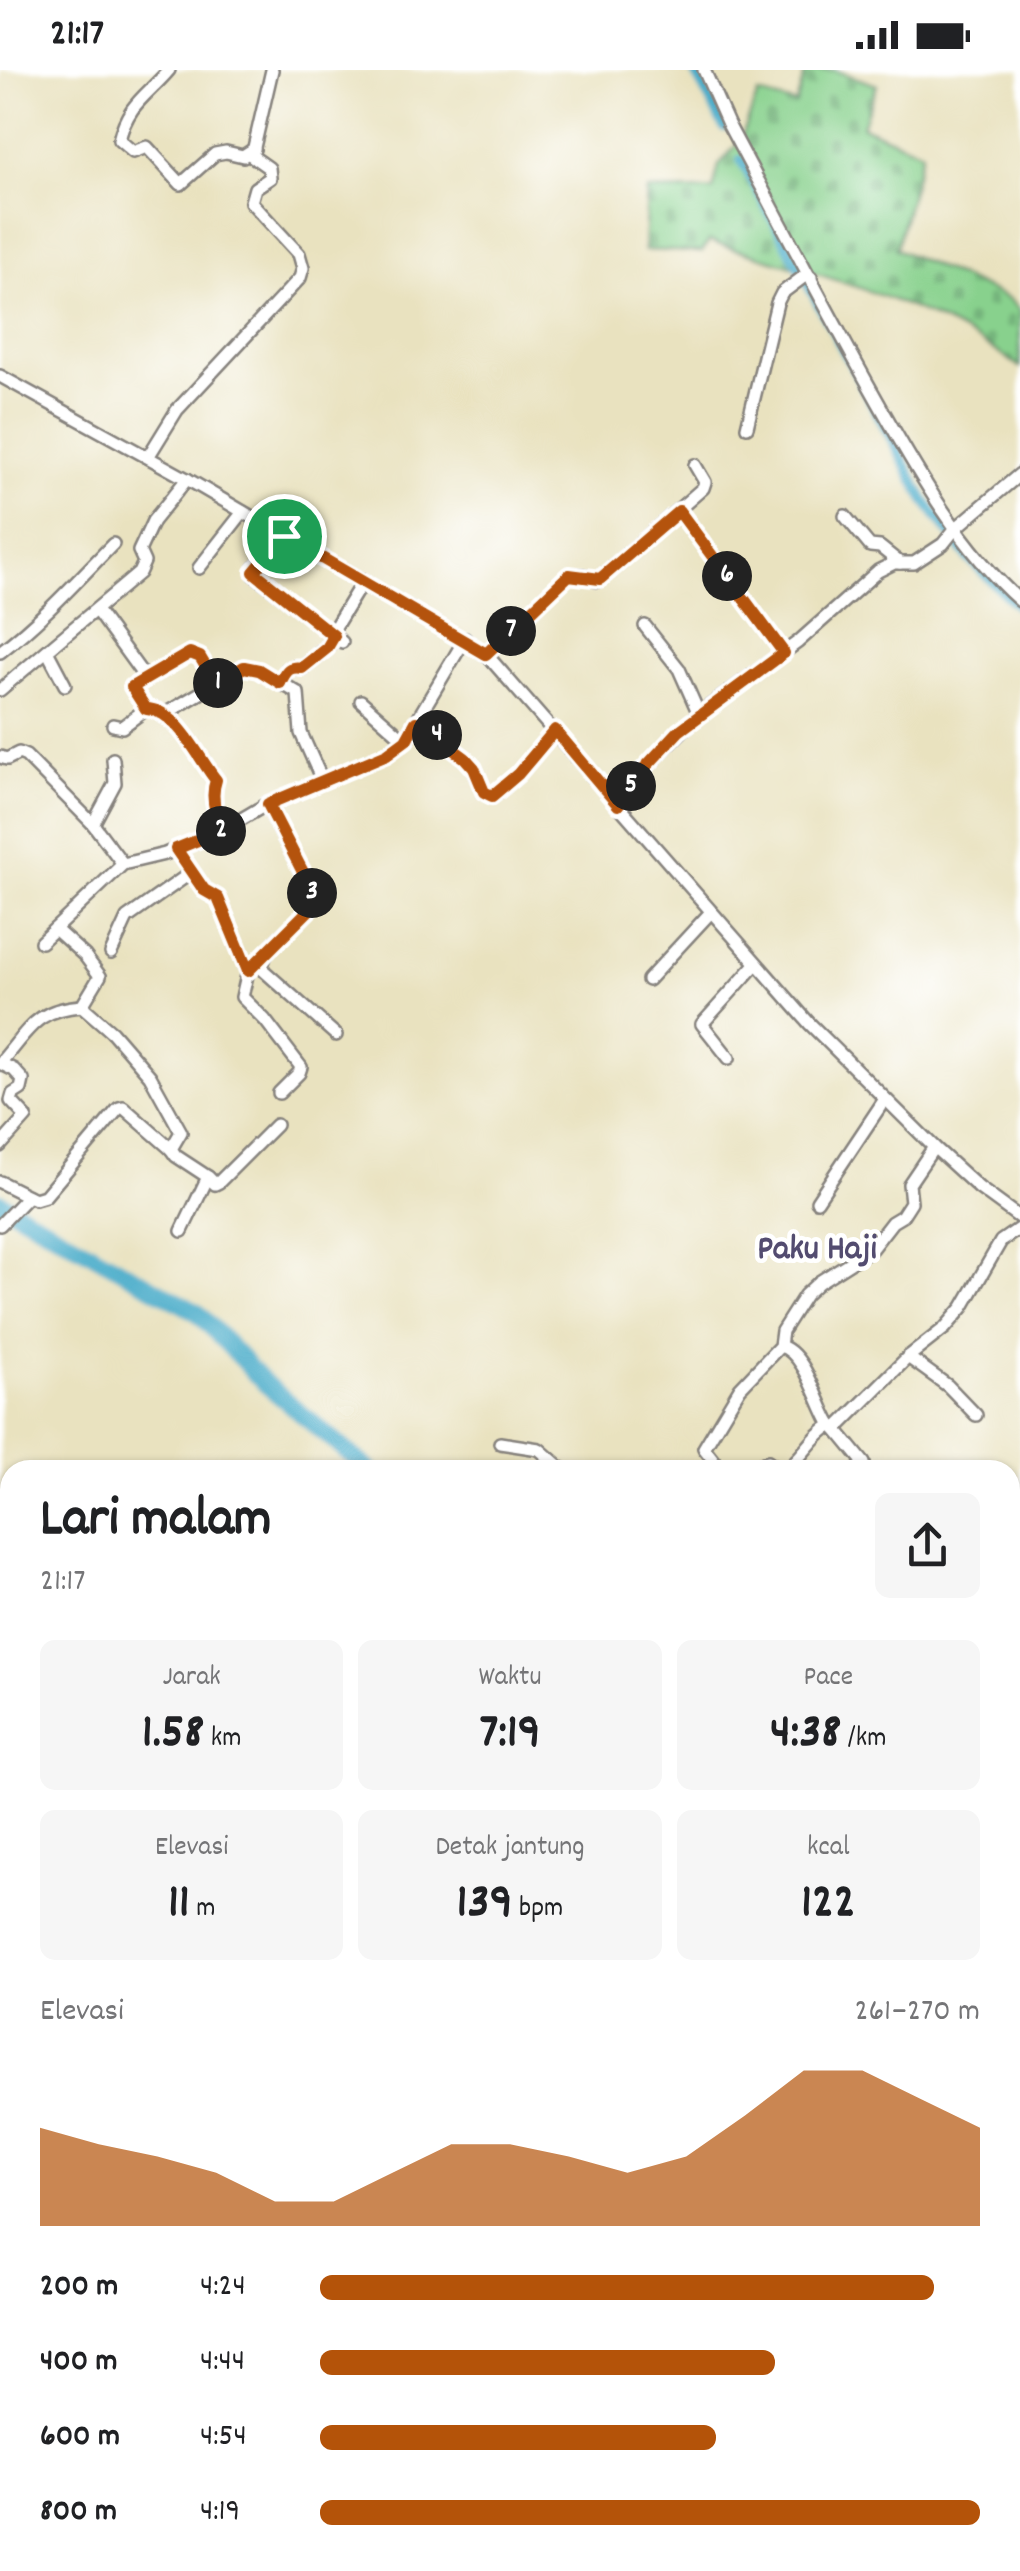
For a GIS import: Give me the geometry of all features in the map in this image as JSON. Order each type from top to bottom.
[{"type":"street","points":[[169,70],[137,100],[122,128],[119,140],[123,144],[133,152],[147,147],[181,184],[215,154],[244,156],[254,149]]},
{"type":"street","points":[[148,457],[177,410],[300,278],[303,268],[299,254],[252,202],[255,188],[270,178],[271,172],[255,160],[254,149],[272,70]]},
{"type":"street","points":[[704,70],[805,278],[951,536],[1020,601]]},
{"type":"street","points":[[747,428],[777,303],[782,292],[805,278]]},
{"type":"street","points":[[0,376],[148,457],[486,654],[808,1023],[934,1147],[1020,1218]]},
{"type":"street","points":[[486,654],[569,575],[600,579],[679,511],[705,486],[695,465]]},
{"type":"street","points":[[618,805],[640,773],[700,714],[784,653],[878,571],[888,564],[914,563],[951,536],[1020,474]]},
{"type":"street","points":[[0,690],[142,568],[140,550],[152,521],[186,479]]},
{"type":"street","points":[[679,511],[784,653]]},
{"type":"street","points":[[198,568],[243,512]]},
{"type":"street","points":[[845,516],[870,546],[880,547],[900,563]]},
{"type":"street","points":[[284,536],[254,572],[338,639]]},
{"type":"street","points":[[0,652],[45,616],[60,595],[113,544]]},
{"type":"street","points":[[338,639],[335,626],[363,581]]},
{"type":"street","points":[[96,610],[146,680]]},
{"type":"street","points":[[645,626],[679,669],[700,714]]},
{"type":"street","points":[[280,683],[287,670],[302,668],[338,639]]},
{"type":"street","points":[[41,942],[123,864],[223,830],[268,804],[387,754],[406,740],[465,639]]},
{"type":"street","points":[[47,650],[65,685]]},
{"type":"street","points":[[146,709],[132,687],[190,653],[200,657],[216,684]]},
{"type":"street","points":[[165,714],[244,667],[259,670],[300,696],[301,734],[322,780]]},
{"type":"street","points":[[361,701],[406,740]]},
{"type":"street","points":[[112,725],[122,727],[146,709],[165,714],[216,780],[212,791],[214,807],[223,830]]},
{"type":"street","points":[[416,722],[465,758],[484,792],[492,796],[518,774],[555,730]]},
{"type":"street","points":[[0,758],[26,756],[93,824],[123,864]]},
{"type":"street","points":[[93,824],[115,783],[113,759]]},
{"type":"street","points":[[248,971],[263,960],[314,901],[268,804]]},
{"type":"street","points":[[176,849],[204,890],[218,898],[248,971],[242,997],[301,1067],[279,1092]]},
{"type":"street","points":[[110,953],[127,918],[192,872]]},
{"type":"street","points":[[648,980],[710,913]]},
{"type":"street","points":[[54,930],[99,973],[82,1006]]},
{"type":"street","points":[[263,960],[263,970],[336,1035]]},
{"type":"street","points":[[729,1058],[702,1024],[756,964]]},
{"type":"street","points":[[0,1146],[26,1117],[12,1102],[12,1094],[21,1089],[22,1080],[0,1063],[42,1015],[59,1008],[82,1006],[112,1032],[157,1086],[181,1132],[171,1148]]},
{"type":"street","points":[[817,1200],[884,1099]]},
{"type":"street","points":[[3,1222],[26,1199],[45,1196],[118,1108],[123,1108],[176,1156],[215,1184],[276,1125]]},
{"type":"street","points":[[713,1460],[706,1452],[706,1444],[740,1388],[780,1346],[782,1331],[805,1295],[873,1246],[892,1222],[902,1216],[911,1202],[909,1184],[934,1147]]},
{"type":"street","points":[[182,1231],[208,1177]]},
{"type":"street","points":[[0,1182],[26,1199]]},
{"type":"street","points":[[798,1460],[819,1432],[833,1427],[954,1318],[1001,1241],[1020,1228]]},
{"type":"street","points":[[780,1346],[788,1348],[800,1364],[833,1427],[861,1460]]},
{"type":"street","points":[[908,1358],[948,1386],[976,1414]]},
{"type":"street","points":[[500,1443],[539,1449],[552,1460]]},
{"type":"green space","points":[[806,70],[834,70],[877,85],[862,126],[922,152],[896,249],[1008,298],[1020,310],[1020,367],[948,324],[790,265],[709,241],[702,252],[644,250],[647,191],[713,190],[719,165],[740,141],[758,94],[796,104]]},
{"type":"waterway","points":[[694,70],[724,127]]},
{"type":"waterway","points":[[741,160],[925,501],[969,559],[1020,608]]},
{"type":"waterway","points":[[0,1202],[198,1313],[262,1381],[357,1460]]},
{"type":"district","name":"Paku Haji","points":[[817,1251]]},
{"type":"route","points":[[679,511],[784,653],[679,731],[640,773],[618,805],[555,730],[518,774],[492,796],[484,792],[465,758],[416,722],[406,740],[387,754],[268,804],[314,901],[271,946],[263,960],[248,971],[218,898],[204,890],[176,849],[223,830],[214,807],[212,791],[216,780],[168,717],[156,709],[146,709],[132,687],[190,653],[200,657],[216,684],[244,667],[259,670],[280,683],[287,670],[302,668],[327,648],[334,636],[254,572],[284,536],[486,654],[569,575],[597,581],[679,511]]}]
